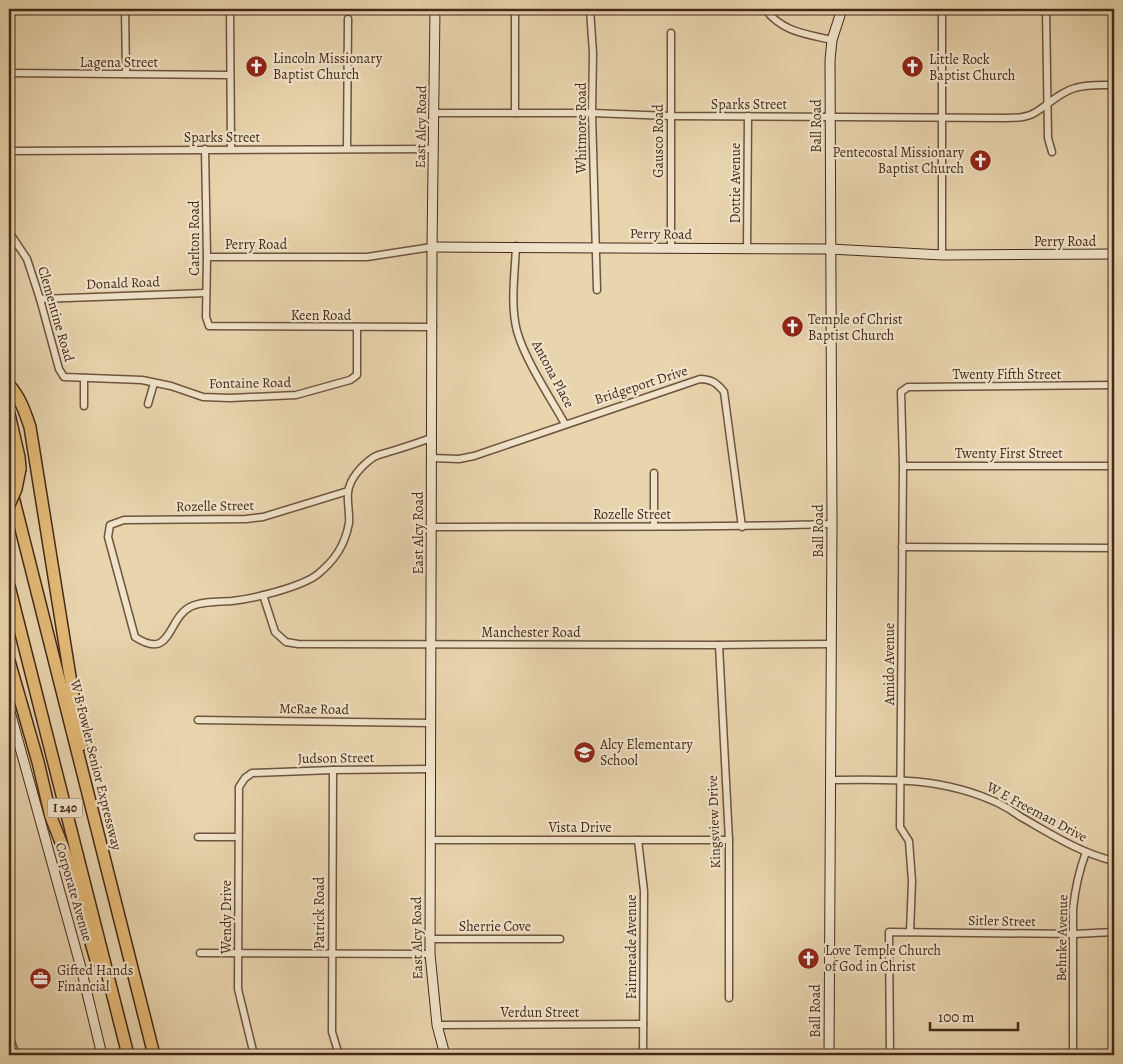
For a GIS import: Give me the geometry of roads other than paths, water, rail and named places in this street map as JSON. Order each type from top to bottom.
[{"type":"highway","points":[[9,385],[17,394],[30,427],[81,740],[80,767]]},
{"type":"highway","points":[[9,414],[20,469],[14,496],[9,505]]},
{"type":"highway","name":"W B Fowler Senior Expressway","points":[[9,481],[154,1055]]},
{"type":"highway","name":"I 240","points":[[9,586],[128,1055]]},
{"type":"highway","points":[[9,661],[38,762],[51,817],[66,855],[97,964],[121,1030]]},
{"type":"street","points":[[125,9],[126,74]]},
{"type":"street","points":[[230,9],[231,149]]},
{"type":"street","name":"East Alcy Road","points":[[435,9],[432,247],[430,954],[437,1025],[445,1055]]},
{"type":"street","points":[[515,9],[515,112]]},
{"type":"street","name":"Whitmore Road","points":[[590,9],[593,53],[592,113],[597,290]]},
{"type":"street","points":[[765,9],[781,25],[793,32],[832,40]]},
{"type":"street","name":"Ball Road","points":[[829,1055],[832,524],[830,117],[832,40],[842,9]]},
{"type":"street","points":[[942,9],[942,255]]},
{"type":"street","points":[[1046,9],[1048,138],[1052,152]]},
{"type":"street","points":[[347,148],[348,19]]},
{"type":"street","name":"Gausco Road","points":[[671,33],[671,249]]},
{"type":"street","name":"Lagena Street","points":[[9,74],[229,75]]},
{"type":"street","name":"Sparks Street","points":[[435,113],[515,112],[670,116],[1022,117],[1036,113],[1047,103],[1074,88],[1089,85],[1114,86]]},
{"type":"street","name":"Dottie Avenue","points":[[747,249],[748,116]]},
{"type":"street","name":"Carlton Road","points":[[205,149],[206,317],[208,326]]},
{"type":"street","name":"Sparks Street","points":[[9,151],[434,149]]},
{"type":"street","name":"Clementine Road","points":[[9,232],[27,259],[59,370],[64,378]]},
{"type":"street","name":"Perry Road","points":[[207,257],[366,257],[432,247],[516,246],[595,246],[671,249],[830,249],[942,255],[1114,254]]},
{"type":"street","name":"Antona Place","points":[[516,246],[514,307],[517,330],[523,347],[565,424]]},
{"type":"street","name":"Donald Road","points":[[40,299],[206,293]]},
{"type":"street","name":"Keen Road","points":[[208,326],[433,327]]},
{"type":"street","name":"Fontaine Road","points":[[64,378],[142,380],[171,386],[203,396],[230,398],[296,395],[350,380],[357,375],[357,328]]},
{"type":"street","points":[[84,378],[84,406]]},
{"type":"street","name":"Bridgeport Drive","points":[[432,458],[459,459],[474,456],[700,379],[709,379],[724,392],[742,527]]},
{"type":"street","points":[[148,404],[154,383]]},
{"type":"street","name":"Twenty Fifth Street","points":[[901,392],[915,387],[1114,386]]},
{"type":"street","name":"Amido Avenue","points":[[901,392],[903,466],[899,779],[900,827],[909,841],[912,880],[910,932]]},
{"type":"street","points":[[263,595],[316,576],[332,561],[343,545],[349,522],[348,492],[352,479],[359,470],[374,457],[431,438]]},
{"type":"street","name":"Twenty First Street","points":[[903,466],[1114,466]]},
{"type":"street","points":[[654,473],[654,526]]},
{"type":"street","name":"Rozelle Street","points":[[263,595],[242,600],[194,605],[184,610],[168,637],[158,644],[145,644],[135,637],[108,536],[110,524],[124,520],[246,519],[263,517],[348,492]]},
{"type":"street","name":"Rozelle Street","points":[[432,527],[742,527],[832,524]]},
{"type":"street","points":[[902,548],[1114,548]]},
{"type":"street","name":"Manchester Road","points":[[263,595],[275,632],[286,642],[298,644],[831,644]]},
{"type":"street","name":"Kingsview Drive","points":[[719,645],[729,840],[728,998]]},
{"type":"street","name":"Corporate Avenue","points":[[9,708],[80,964],[102,1055]]},
{"type":"street","name":"McRae Road","points":[[198,720],[430,723]]},
{"type":"street","name":"Judson Street","points":[[244,778],[252,773],[430,769]]},
{"type":"street","name":"Patrick Road","points":[[332,770],[332,1032],[339,1055]]},
{"type":"street","name":"Wendy Drive","points":[[244,778],[240,786],[238,837],[238,989],[254,1055]]},
{"type":"street","name":"W E Freeman Drive","points":[[830,780],[899,779],[943,784],[987,798],[1057,838],[1086,852],[1114,861]]},
{"type":"street","points":[[198,837],[238,837]]},
{"type":"street","name":"Vista Drive","points":[[430,840],[729,840]]},
{"type":"street","name":"Fairmeade Avenue","points":[[638,840],[644,891],[643,1055]]},
{"type":"street","name":"Behnke Avenue","points":[[1073,1055],[1073,909],[1075,887],[1086,852]]},
{"type":"street","name":"Sitler Street","points":[[890,1055],[889,932],[1074,934],[1114,932]]},
{"type":"street","name":"Sherrie Cove","points":[[430,939],[560,939]]},
{"type":"street","points":[[200,953],[430,954]]},
{"type":"street","name":"Verdun Street","points":[[437,1025],[643,1024]]},
{"type":"street","points":[[9,1036],[16,1055]]},
{"type":"place","name":"Lincoln Missionary Baptist Church","points":[[257,66]]},
{"type":"place","name":"Little Rock Baptist Church","points":[[913,67]]},
{"type":"place","name":"Pentecostal Missionary Baptist Church","points":[[980,160]]},
{"type":"place","name":"Temple of Christ Baptist Church","points":[[792,327]]},
{"type":"place","name":"Alcy Elementary School","points":[[584,752]]},
{"type":"place","name":"Love Temple Church of God in Christ","points":[[809,958]]},
{"type":"place","name":"Gifted Hands Financial","points":[[41,978]]}]
